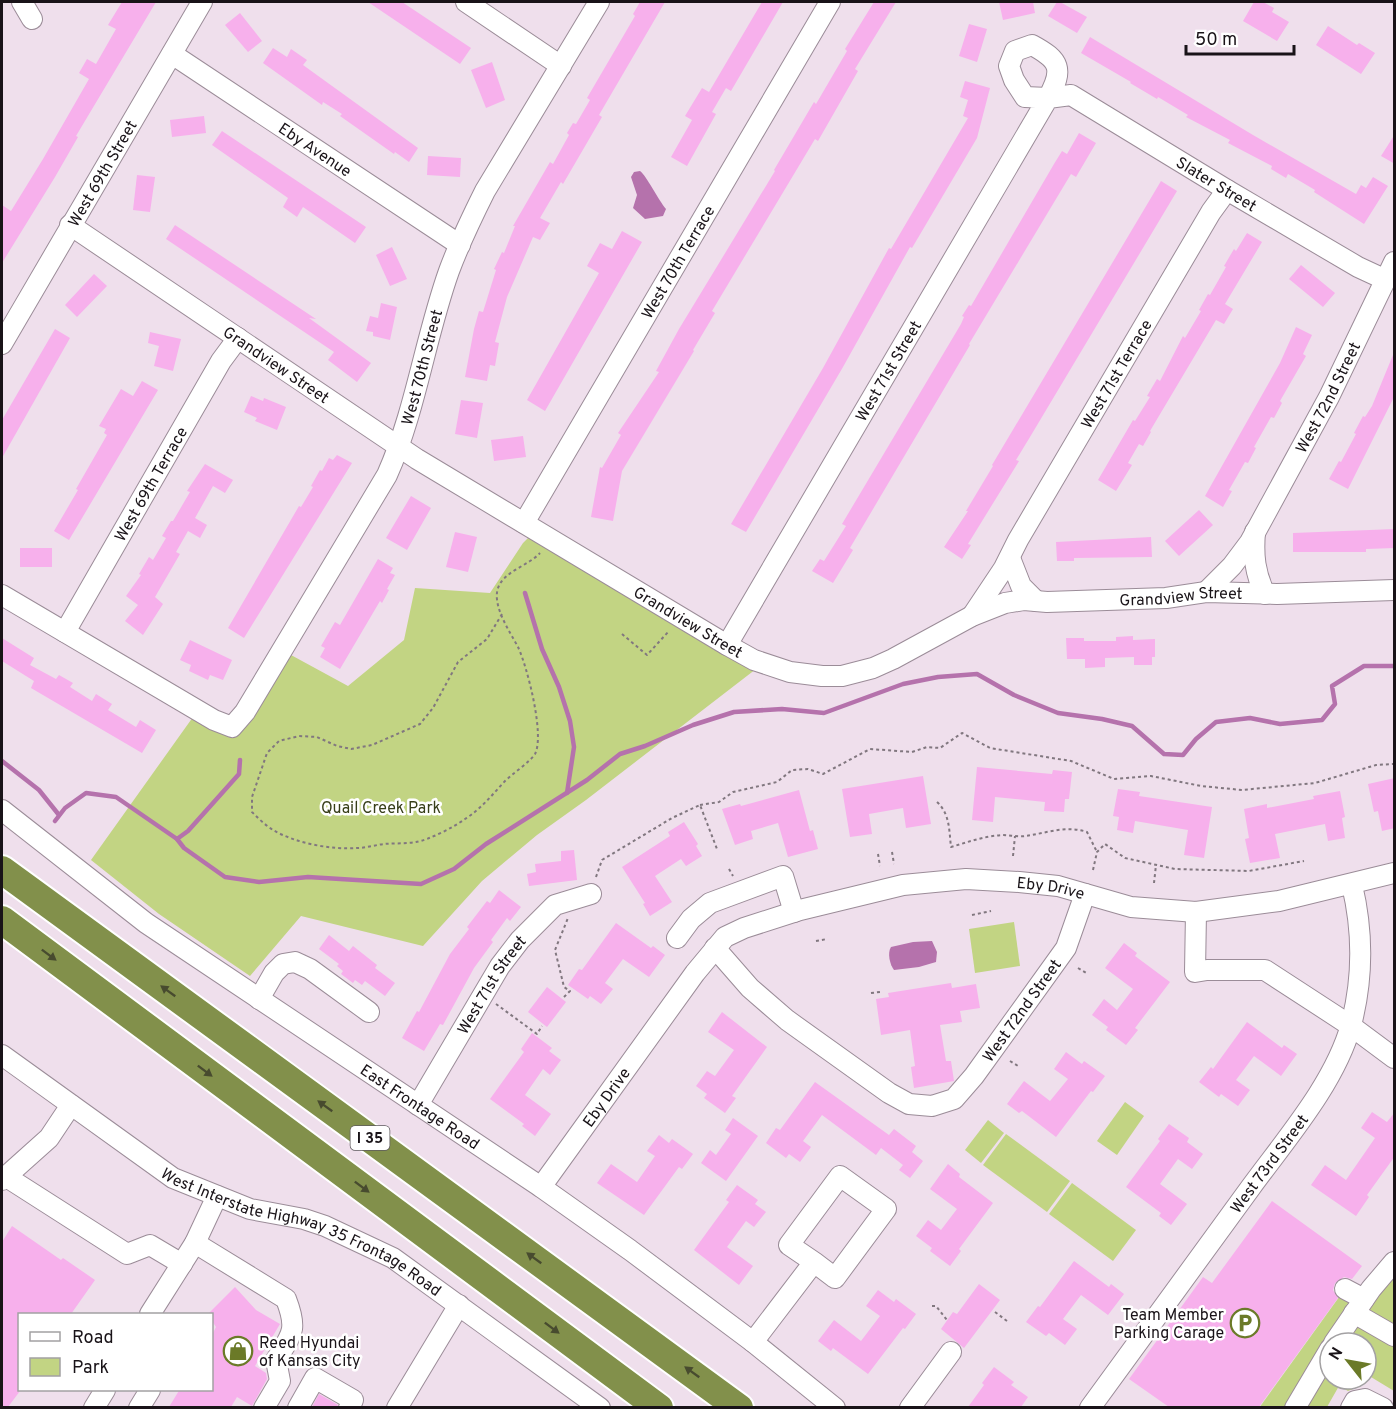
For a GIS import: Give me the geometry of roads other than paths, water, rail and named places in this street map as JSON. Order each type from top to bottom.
[{"type":"highway","name":"I 35","points":[[2,870],[739,1407]]},
{"type":"highway","name":"I 35","points":[[2,920],[659,1407]]},
{"type":"street","points":[[22,2],[32,19]]},
{"type":"street","name":"West 69th Street","points":[[2,344],[202,2]]},
{"type":"street","points":[[466,2],[561,66]]},
{"type":"street","name":"West 70th Street","points":[[64,632],[214,720],[232,727],[245,712],[381,484],[400,446],[449,271],[460,245],[485,191],[599,2]]},
{"type":"street","name":"West 70th Terrace","points":[[524,522],[830,2]]},
{"type":"street","name":"Eby Avenue","points":[[172,54],[460,245]]},
{"type":"street","name":"Slater Street","points":[[1048,98],[1071,95],[1358,267],[1386,280]]},
{"type":"street","name":"West 71st Street","points":[[727,645],[1048,98]]},
{"type":"street","name":"West 71st Terrace","points":[[972,616],[1010,558],[1018,540],[1205,222],[1227,190]]},
{"type":"street","name":"Grandview Street","points":[[70,225],[400,446],[727,645],[754,660],[790,672],[822,676],[842,675],[873,668],[972,616],[1005,603],[1024,600],[1166,598],[1206,592],[1265,594],[1395,590]]},
{"type":"street","name":"West 72nd Street","points":[[1206,592],[1243,552],[1329,397],[1395,262]]},
{"type":"street","name":"West 69th Terrace","points":[[64,632],[221,362],[238,338]]},
{"type":"street","name":"West 72nd Street","points":[[1255,531],[1256,576],[1265,594]]},
{"type":"street","points":[[1010,558],[1021,586],[1036,601]]},
{"type":"street","points":[[2,595],[64,632]]},
{"type":"street","name":"East Frontage Road","points":[[2,810],[117,902],[541,1187],[630,1250],[835,1407]]},
{"type":"street","name":"Eby Drive","points":[[541,1187],[715,948],[725,938],[744,928],[794,912],[903,885],[966,879],[1058,886],[1131,907],[1196,912],[1280,901],[1395,873]]},
{"type":"street","points":[[677,938],[691,919],[710,903],[783,876],[794,912]]},
{"type":"street","name":"West 73rd Street","points":[[1090,1407],[1136,1357],[1301,1118],[1339,1056],[1350,1026],[1361,949],[1358,908],[1352,885]]},
{"type":"street","name":"West 72nd Street","points":[[715,948],[750,988],[787,1020],[889,1093],[909,1104],[932,1106],[954,1099],[974,1076],[1066,948],[1085,894]]},
{"type":"street","name":"West 71st Street","points":[[418,1105],[500,966],[540,918],[555,905],[583,896]]},
{"type":"street","points":[[1196,912],[1195,972],[1265,970],[1395,1058]]},
{"type":"street","points":[[259,999],[274,973],[283,964],[295,962],[310,969],[369,1012]]},
{"type":"street","name":"West Interstate Highway 35 Frontage Road","points":[[2,1055],[173,1178],[250,1209],[304,1220],[348,1235],[393,1258],[600,1407]]},
{"type":"street","points":[[71,1105],[50,1138],[3,1178],[127,1254],[150,1245],[182,1264]]},
{"type":"street","points":[[840,1176],[886,1209],[836,1278],[814,1262],[789,1245],[840,1176]]},
{"type":"street","points":[[158,1311],[195,1243],[217,1196]]},
{"type":"street","points":[[195,1243],[286,1299],[293,1315],[293,1332],[276,1360],[280,1381],[264,1407]]},
{"type":"street","points":[[753,1342],[814,1262]]},
{"type":"street","points":[[1339,1331],[1354,1295],[1395,1262]]},
{"type":"street","points":[[1354,1295],[1395,1336]]},
{"type":"street","points":[[397,1407],[459,1305]]},
{"type":"street","points":[[910,1407],[951,1352]]},
{"type":"street","points":[[1296,1407],[1318,1369]]},
{"type":"street","points":[[298,1407],[315,1378],[353,1400],[349,1407]]},
{"type":"street","points":[[94,1407],[104,1391]]},
{"type":"street","points":[[139,1407],[149,1391]]},
{"type":"street","points":[[1351,1407],[1355,1401],[1365,1399],[1383,1407]]},
{"type":"waterway","points":[[525,593],[542,649],[559,687],[570,721],[574,747],[567,793]]},
{"type":"waterway","points":[[55,821],[65,808],[86,793],[116,797],[177,839],[184,848],[225,877],[259,882],[308,877],[421,884],[454,869],[486,844],[587,780],[620,754],[693,725],[734,712],[782,709],[824,713],[903,684],[938,677],[977,674],[1014,695],[1058,713],[1132,726],[1164,754],[1183,755],[1196,739],[1216,722],[1250,718],[1280,724],[1322,720],[1335,704],[1332,686],[1364,666],[1394,666]]},
{"type":"waterway","points":[[177,839],[188,831],[239,774],[240,760]]},
{"type":"waterway","points":[[2,761],[39,790],[59,815]]},
{"type":"place","name":"Team Member Parking Carage","points":[[1245,1323]]},
{"type":"place","name":"Reed Hyundai of Kansas City","points":[[238,1351]]},
{"type":"park label","name":"Quail Creek Park","points":[[381,807]]}]
